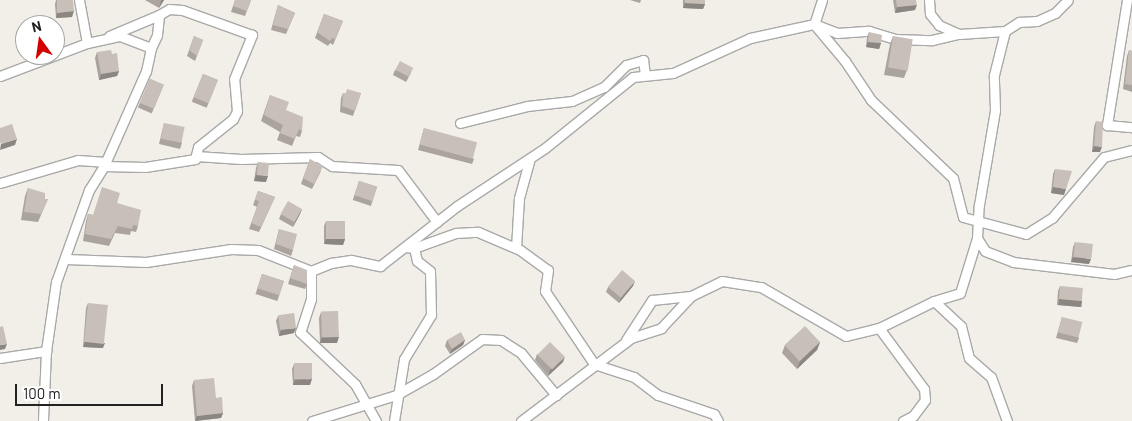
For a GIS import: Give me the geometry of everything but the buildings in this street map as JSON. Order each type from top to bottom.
[{"type":"street","points":[[79,0],[87,43]]},
{"type":"street","points":[[814,24],[822,0]]},
{"type":"street","points":[[929,0],[930,14],[939,26],[959,34]]},
{"type":"street","points":[[66,259],[146,262],[167,260],[196,252],[231,248],[258,250],[311,270],[331,263],[351,260],[380,266],[410,247],[437,222],[530,158],[625,82],[645,75],[674,73],[750,38],[814,24],[837,33],[869,32],[895,39],[932,40],[959,34],[1005,31],[1018,22],[1037,21],[1055,13],[1068,0]]},
{"type":"street","points":[[1127,0],[1107,125],[1132,127]]},
{"type":"street","points":[[0,76],[109,36],[169,9],[182,10],[252,35],[234,79],[238,111],[233,119],[198,147],[196,156]]},
{"type":"street","points":[[43,421],[46,351],[51,302],[89,190],[105,164],[146,71],[151,48],[157,35],[159,15]]},
{"type":"street","points":[[814,24],[845,61],[871,100],[926,149],[953,178],[962,217],[978,224],[1026,234],[1052,218],[1104,157],[1132,150]]},
{"type":"street","points":[[625,342],[652,300],[691,296],[722,281],[761,287],[846,336],[879,328],[934,301],[960,293],[977,238],[995,110],[994,75],[1005,31]]},
{"type":"street","points":[[109,36],[120,36],[151,48]]},
{"type":"street","points":[[460,123],[527,106],[572,101],[604,87],[626,65],[643,60],[645,75]]},
{"type":"street","points":[[0,183],[78,160],[145,167],[178,163],[196,156],[241,159],[318,157],[332,166],[398,170],[437,222]]},
{"type":"street","points":[[516,248],[519,198],[530,158]]},
{"type":"street","points":[[410,247],[456,233],[478,232],[516,248],[548,270],[545,291],[594,364],[634,377],[658,395],[714,414],[718,421]]},
{"type":"street","points":[[977,238],[985,251],[1012,262],[1114,274],[1132,270]]},
{"type":"street","points":[[394,421],[404,360],[431,315],[430,271],[417,261],[410,247]]},
{"type":"street","points":[[311,270],[310,299],[300,332],[355,384],[376,421]]},
{"type":"street","points":[[521,421],[625,342],[661,328],[691,296]]},
{"type":"street","points":[[934,301],[961,326],[969,358],[991,377],[1007,421]]},
{"type":"street","points":[[879,328],[904,365],[924,389],[925,400],[913,416],[903,421]]},
{"type":"street","points":[[312,421],[398,393],[434,374],[482,339],[501,340],[520,353],[556,396]]},
{"type":"street","points":[[0,358],[46,351]]}]
